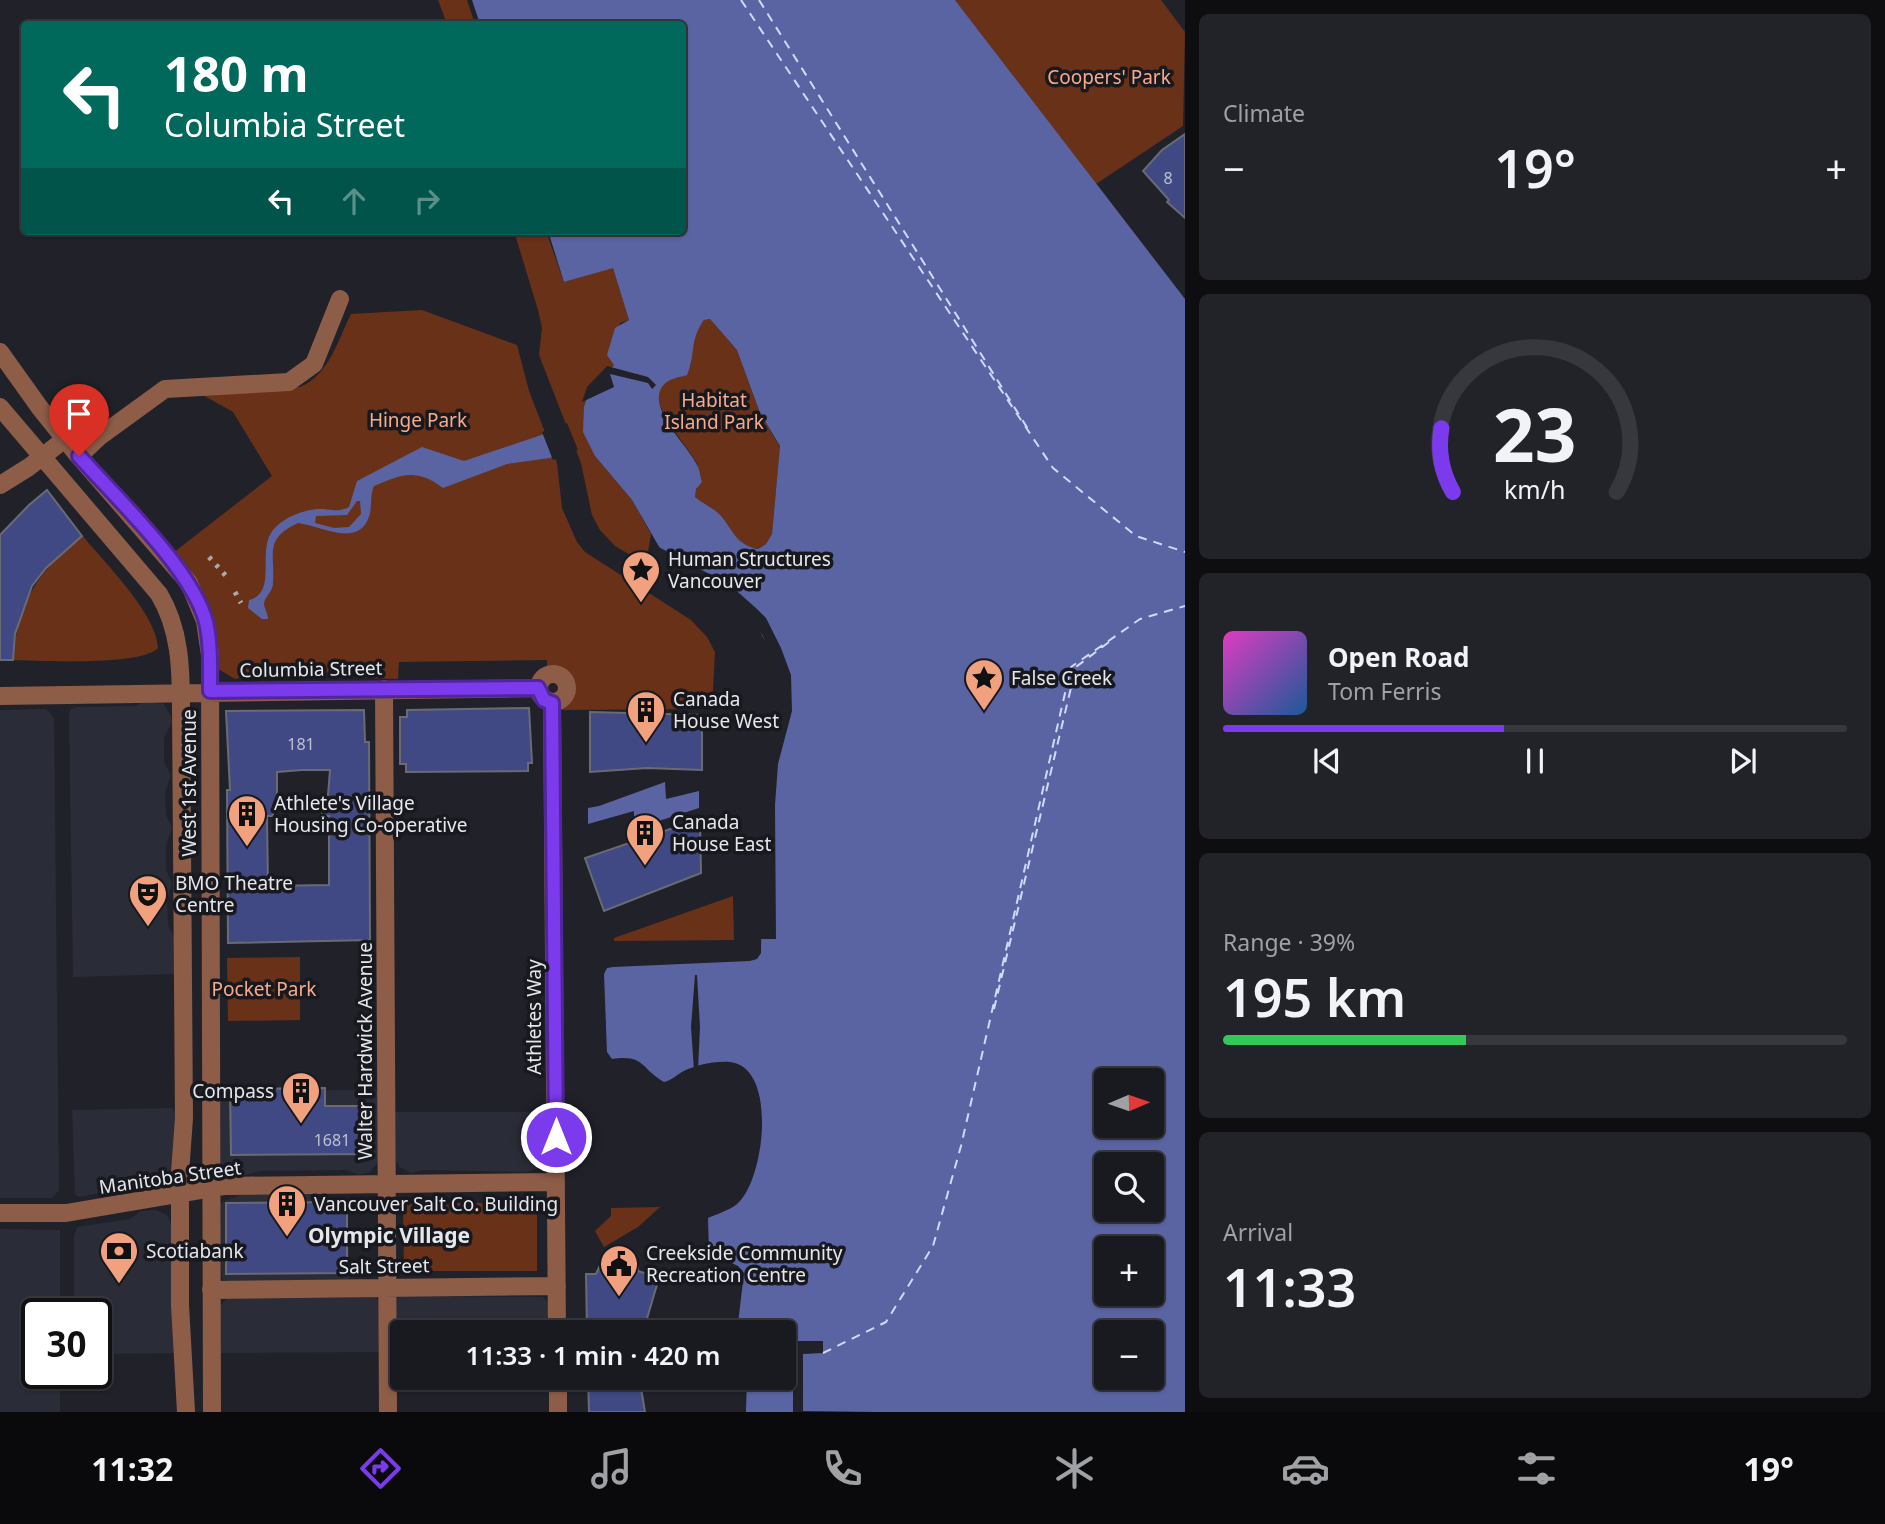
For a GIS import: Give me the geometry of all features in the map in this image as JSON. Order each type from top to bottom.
[{"type":"street","points":[[79,456],[99,436],[165,389],[289,382],[314,364],[340,299]]},
{"type":"street","name":"West 1st Avenue","points":[[0,352],[65,439],[189,583],[207,628],[210,691],[212,1412]]},
{"type":"street","name":"West 1st Avenue","points":[[0,407],[159,594],[166,606],[178,644],[181,692],[184,1118],[180,1195],[180,1305],[186,1412]]},
{"type":"street","points":[[0,485],[65,439]]},
{"type":"street","points":[[557,674],[564,679],[567,687],[566,695],[560,701],[552,703],[544,700],[538,688],[548,675],[557,674]]},
{"type":"street","name":"Columbia Street","points":[[0,696],[538,688]]},
{"type":"street","name":"Walter Hardwick Avenue","points":[[384,690],[388,1412]]},
{"type":"street","name":"Athletes Way","points":[[552,703],[557,1320]]},
{"type":"street","name":"Manitoba Street","points":[[0,1213],[66,1213],[233,1186],[556,1182]]},
{"type":"street","name":"Salt Street","points":[[211,1290],[557,1286]]},
{"type":"street","points":[[558,1390],[558,1412]]},
{"type":"shaded area","points":[[145,701],[164,704],[172,722],[164,738],[164,762],[171,775],[165,792],[166,815],[172,828],[166,845],[166,870],[172,883],[167,900],[168,925],[174,937],[175,974],[73,977],[69,714],[71,709],[76,707],[135,706]]},
{"type":"shaded area","points":[[46,709],[54,718],[59,1190],[52,1198],[0,1198],[0,710]]},
{"type":"shaded area","name":"Compass","points":[[379,1090],[379,1161],[370,1172],[358,1175],[347,1170],[259,1171],[243,1176],[222,1167],[217,1156],[218,1091]]},
{"type":"shaded area","points":[[172,1108],[176,1113],[173,1165],[165,1180],[79,1197],[75,1194],[72,1110]]},
{"type":"shaded area","points":[[395,1112],[544,1112],[546,1158],[541,1167],[527,1172],[425,1170],[411,1173],[400,1167],[396,1161]]},
{"type":"shaded area","name":"Vancouver Salt Co. Building","points":[[310,1192],[321,1199],[348,1198],[349,1281],[222,1279],[218,1208],[220,1203],[240,1195]]},
{"type":"shaded area","points":[[156,1210],[167,1215],[172,1226],[176,1353],[112,1354],[112,1298],[74,1298],[74,1236],[77,1227],[130,1219],[141,1211]]},
{"type":"shaded area","points":[[0,1229],[60,1230],[60,1298],[21,1298],[21,1389],[60,1389],[60,1412],[0,1412]]},
{"type":"shaded area","points":[[402,1296],[543,1297],[550,1304],[549,1320],[396,1320],[396,1299]]},
{"type":"shaded area","points":[[374,1297],[380,1301],[380,1352],[219,1353],[219,1307],[227,1298]]},
{"type":"green space","points":[[438,0],[467,0],[474,21],[446,21]]},
{"type":"green space","name":"Coopers' Park","points":[[955,0],[1161,0],[1185,32],[1183,126],[1096,184]]},
{"type":"green space","name":"Habitat Island Park","points":[[515,235],[547,235],[564,282],[613,267],[629,320],[620,323],[614,365],[604,372],[595,456],[632,500],[651,534],[646,564],[615,546],[600,530],[592,515],[581,463],[539,355],[542,328]]},
{"type":"green space","name":"Hinge Park","points":[[422,310],[517,345],[529,391],[557,463],[562,508],[577,542],[585,552],[691,620],[707,637],[715,652],[712,709],[562,710],[570,691],[570,681],[564,671],[547,669],[547,660],[399,662],[398,679],[360,678],[353,674],[250,675],[235,679],[218,669],[173,553],[272,476],[233,412],[194,390],[300,387],[318,374],[325,365],[351,314]]},
{"type":"green space","name":"Habitat Island Park","points":[[710,319],[737,350],[760,413],[780,447],[772,534],[766,544],[758,549],[741,541],[719,514],[695,497],[697,464],[665,416],[659,402],[658,391],[665,382],[681,377],[691,364],[695,336],[704,320]]},
{"type":"green space","points":[[82,535],[139,604],[149,620],[158,648],[148,654],[112,660],[13,660],[20,621],[32,590],[53,562]]},
{"type":"green space","points":[[733,896],[734,940],[614,941],[614,938]]},
{"type":"green space","name":"Pocket Park","points":[[300,957],[300,1020],[228,1021],[227,958]]},
{"type":"green space","points":[[403,1203],[537,1203],[537,1271],[404,1271]]},
{"type":"green space","points":[[660,1207],[638,1227],[604,1247],[595,1231],[611,1216],[611,1208]]},
{"type":"water","name":"False Creek","points":[[472,0],[955,0],[1185,299],[1185,1412],[746,1412],[747,1390],[796,1390],[796,1320],[738,1320],[744,1273],[738,1266],[709,1252],[708,1218],[737,1204],[754,1174],[762,1129],[757,1087],[748,1072],[735,1063],[715,1062],[700,1065],[664,1082],[637,1060],[612,1059],[607,1052],[604,974],[607,968],[613,967],[757,959],[761,953],[763,778],[782,719],[775,660],[750,612],[716,584],[665,557],[632,500],[595,456],[583,432],[584,407],[590,389],[614,365],[607,355],[615,328],[629,320],[613,268],[564,282],[549,235],[686,235],[686,21],[479,21]],"holes":[[[710,319],[737,350],[760,413],[780,446],[772,534],[766,544],[758,549],[741,541],[719,514],[695,497],[696,489],[702,482],[698,467],[664,417],[660,406],[659,396],[664,384],[687,375],[696,334],[704,320]]]},
{"type":"water","points":[[568,426],[564,450],[550,458],[507,464],[443,488],[417,475],[393,478],[374,486],[370,513],[358,531],[340,533],[298,523],[287,529],[280,535],[274,547],[273,586],[264,603],[268,619],[262,619],[248,608],[249,600],[262,590],[267,542],[271,533],[281,523],[309,510],[339,510],[349,507],[357,481],[422,447],[464,461]],"holes":[[[357,501],[360,501],[361,514],[349,527],[334,528],[315,523],[316,516],[347,515]]]},
{"type":"water","points":[[665,782],[666,799],[699,791],[699,808],[634,829],[634,811],[588,824],[588,808]]},
{"type":"pier","points":[[607,366],[648,377],[656,385],[652,389],[648,383],[610,374],[614,387],[582,402],[587,387]]},
{"type":"pier","points":[[567,423],[578,450],[553,460],[542,432]]},
{"type":"pier","points":[[653,544],[730,585],[757,609],[766,618],[791,675],[792,711],[778,764],[775,805],[776,939],[759,939],[758,906],[760,777],[762,760],[780,706],[772,661],[763,636],[748,615],[714,587],[660,555]]},
{"type":"pier","points":[[695,975],[700,1027],[698,1070],[694,1071],[691,1027]]},
{"type":"pier","points":[[796,1341],[823,1341],[823,1353],[803,1354],[803,1411],[876,1412],[793,1412]]},
{"type":"building","points":[[1185,134],[1185,218],[1167,202],[1169,200],[1143,171],[1162,150]]},
{"type":"building","points":[[47,490],[82,536],[46,568],[32,586],[15,634],[13,660],[0,660],[0,535]]},
{"type":"building","points":[[529,708],[532,763],[528,763],[528,771],[406,772],[406,764],[400,764],[400,717],[407,717],[407,710]]},
{"type":"building","points":[[364,710],[365,742],[369,742],[370,940],[228,943],[227,790],[230,790],[226,711]],"holes":[[[330,770],[328,795],[322,796],[322,816],[329,816],[329,885],[268,886],[267,816],[273,816],[272,807],[277,807],[277,772]]]},
{"type":"building","name":"Canada House West","points":[[590,712],[702,715],[702,770],[647,768],[590,772]]},
{"type":"building","name":"Canada House East","points":[[700,819],[701,873],[604,911],[585,858]]},
{"type":"building","name":"Compass","points":[[325,1088],[325,1106],[371,1106],[371,1154],[231,1155],[230,1089]]},
{"type":"building","name":"Vancouver Salt Co. Building","points":[[347,1202],[347,1273],[226,1274],[226,1203]]},
{"type":"building","name":"Creekside Community Recreation Centre","points":[[602,1261],[638,1265],[638,1271],[659,1278],[647,1320],[587,1320],[586,1274],[596,1274]]},
{"type":"building","points":[[588,1390],[641,1390],[645,1412],[589,1412]]},
{"type":"ferry route","points":[[741,0],[1053,468],[1136,536],[1185,552]]},
{"type":"ferry route","points":[[759,0],[1028,429]]},
{"type":"ferry route","points":[[823,1353],[886,1322],[933,1246],[961,1146],[1071,667],[1140,619],[1185,606]]},
{"type":"ferry route","points":[[994,1009],[1076,667],[1109,642]]},
{"type":"railway","points":[[209,557],[227,577]]},
{"type":"railway","points":[[235,592],[241,603]]},
{"type":"place","name":"Human Structures Vancouver","points":[[641,604]]},
{"type":"place","name":"False Creek","points":[[984,712]]},
{"type":"place","name":"Canada House West","points":[[646,744]]},
{"type":"place","name":"Athlete's Village Housing Co-operative","points":[[247,848]]},
{"type":"place","name":"Canada House East","points":[[645,867]]},
{"type":"place","name":"BMO Theatre Centre","points":[[148,928]]},
{"type":"place","name":"Compass","points":[[301,1125]]},
{"type":"place","name":"Vancouver Salt Co. Building","points":[[287,1238]]},
{"type":"place","name":"Scotiabank","points":[[119,1285]]},
{"type":"place","name":"Creekside Community Recreation Centre","points":[[619,1298]]},
{"type":"district","name":"Olympic Village","points":[[389,1236]]},
{"type":"route","points":[[79,456],[189,583],[201,608],[208,635],[210,691],[538,688],[544,700],[552,703],[556,1137]]}]
